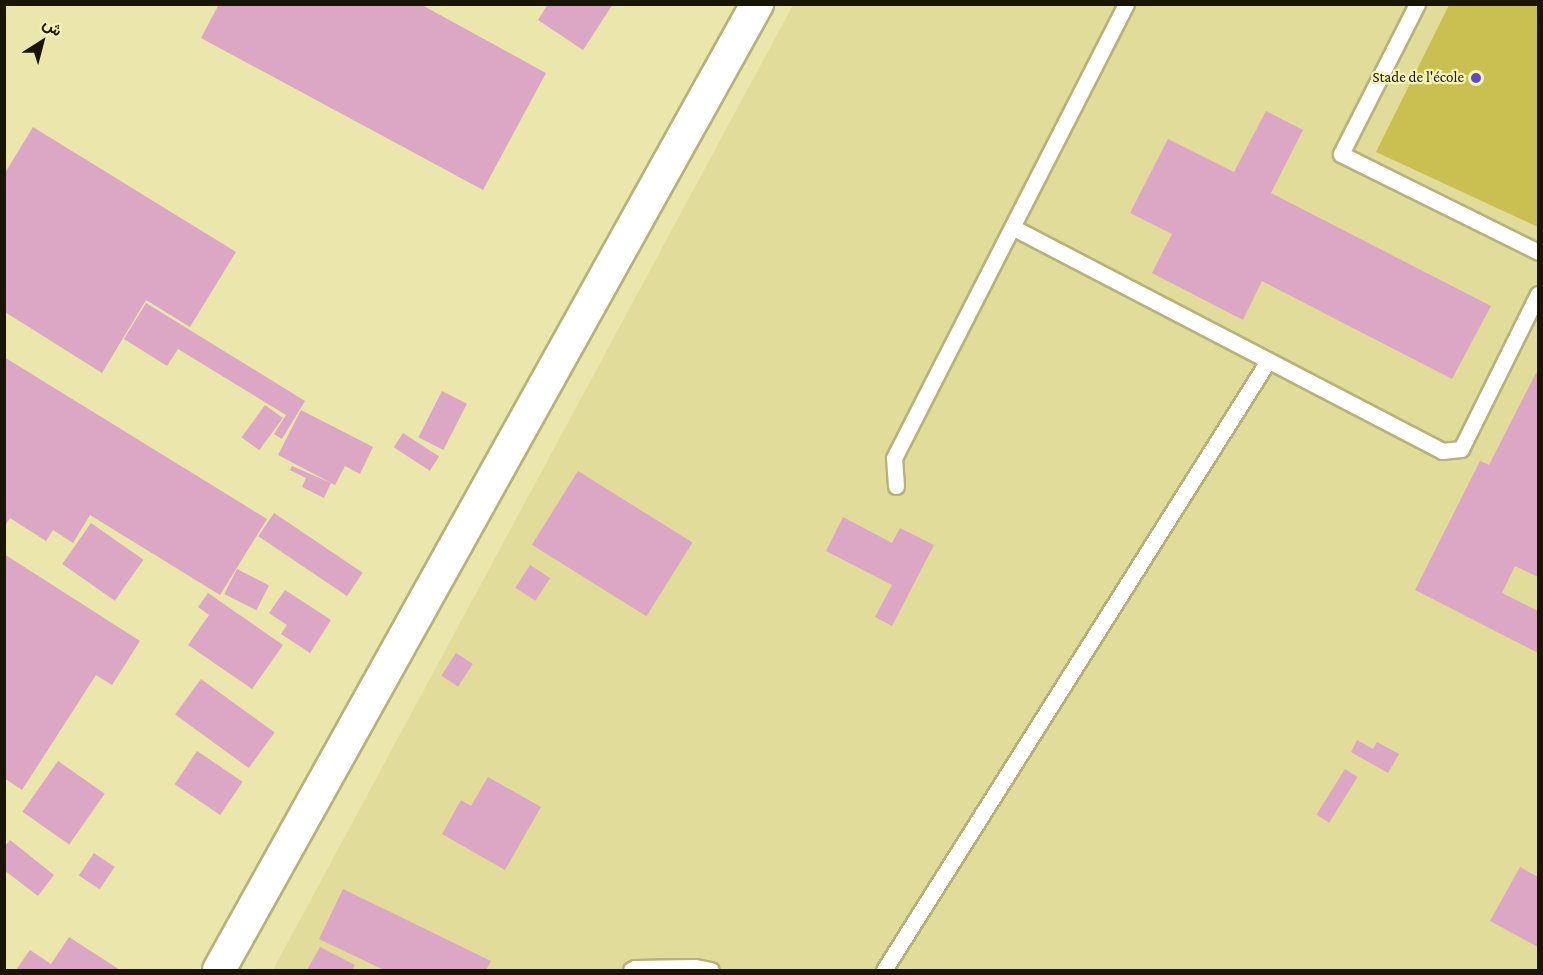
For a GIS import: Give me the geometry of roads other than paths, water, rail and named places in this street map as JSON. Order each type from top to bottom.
[{"type":"street","points":[[219,970],[757,4]]},
{"type":"lane","points":[[896,486],[894,458],[1014,228],[1126,4]]},
{"type":"lane","points":[[1417,4],[1341,154],[1539,252]]},
{"type":"lane","points":[[1014,228],[1442,451],[1461,449],[1539,294]]},
{"type":"lane","points":[[884,970],[1268,361]]},
{"type":"lane","points":[[631,970],[635,968],[695,967],[711,970]]},
{"type":"place","name":"Stade de l'école","points":[[1476,78]]}]
